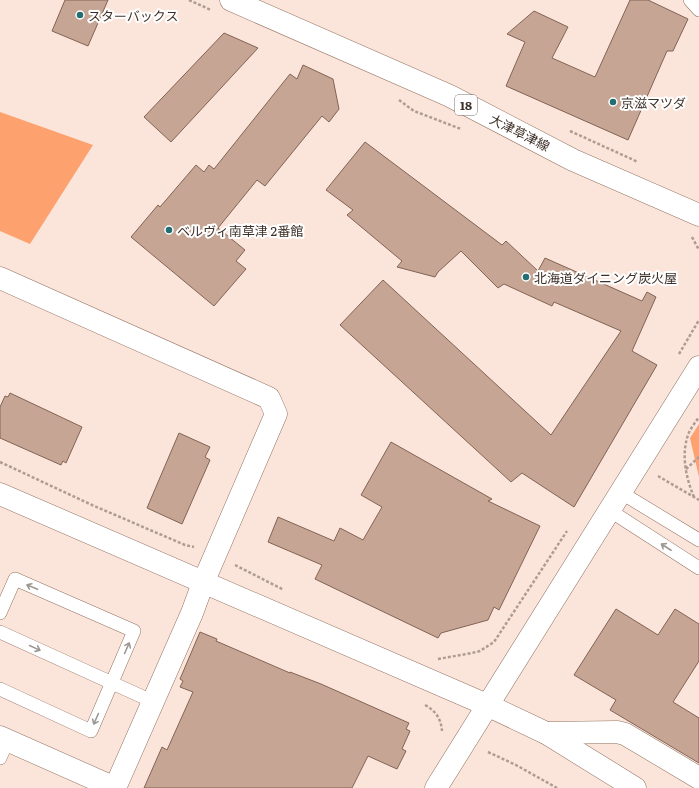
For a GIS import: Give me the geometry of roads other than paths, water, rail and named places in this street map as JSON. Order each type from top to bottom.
[{"type":"street","name":"大津草津線","points":[[231,0],[450,96],[574,160],[699,215]]},
{"type":"street","points":[[0,278],[269,398],[276,414],[154,702],[115,788],[3,745]]},
{"type":"street","points":[[436,788],[699,367]]},
{"type":"street","points":[[0,494],[487,705],[546,733],[635,788]]},
{"type":"street","points":[[546,733],[617,732],[625,734],[699,778]]},
{"type":"lane","points":[[690,0],[699,10]]},
{"type":"lane","points":[[614,501],[699,540]]},
{"type":"lane","points":[[614,501],[699,568]]},
{"type":"lane","points":[[0,613],[15,579],[134,631],[91,731],[0,689]]},
{"type":"lane","points":[[0,632],[154,702]]},
{"type":"place","name":"スターバックス","points":[[80,15]]},
{"type":"place","name":"京滋マツダ","points":[[613,102]]},
{"type":"place","name":"ベルヴィ南草津 2番館","points":[[169,230]]},
{"type":"place","name":"北海道ダイニング炭火屋","points":[[526,277]]}]
